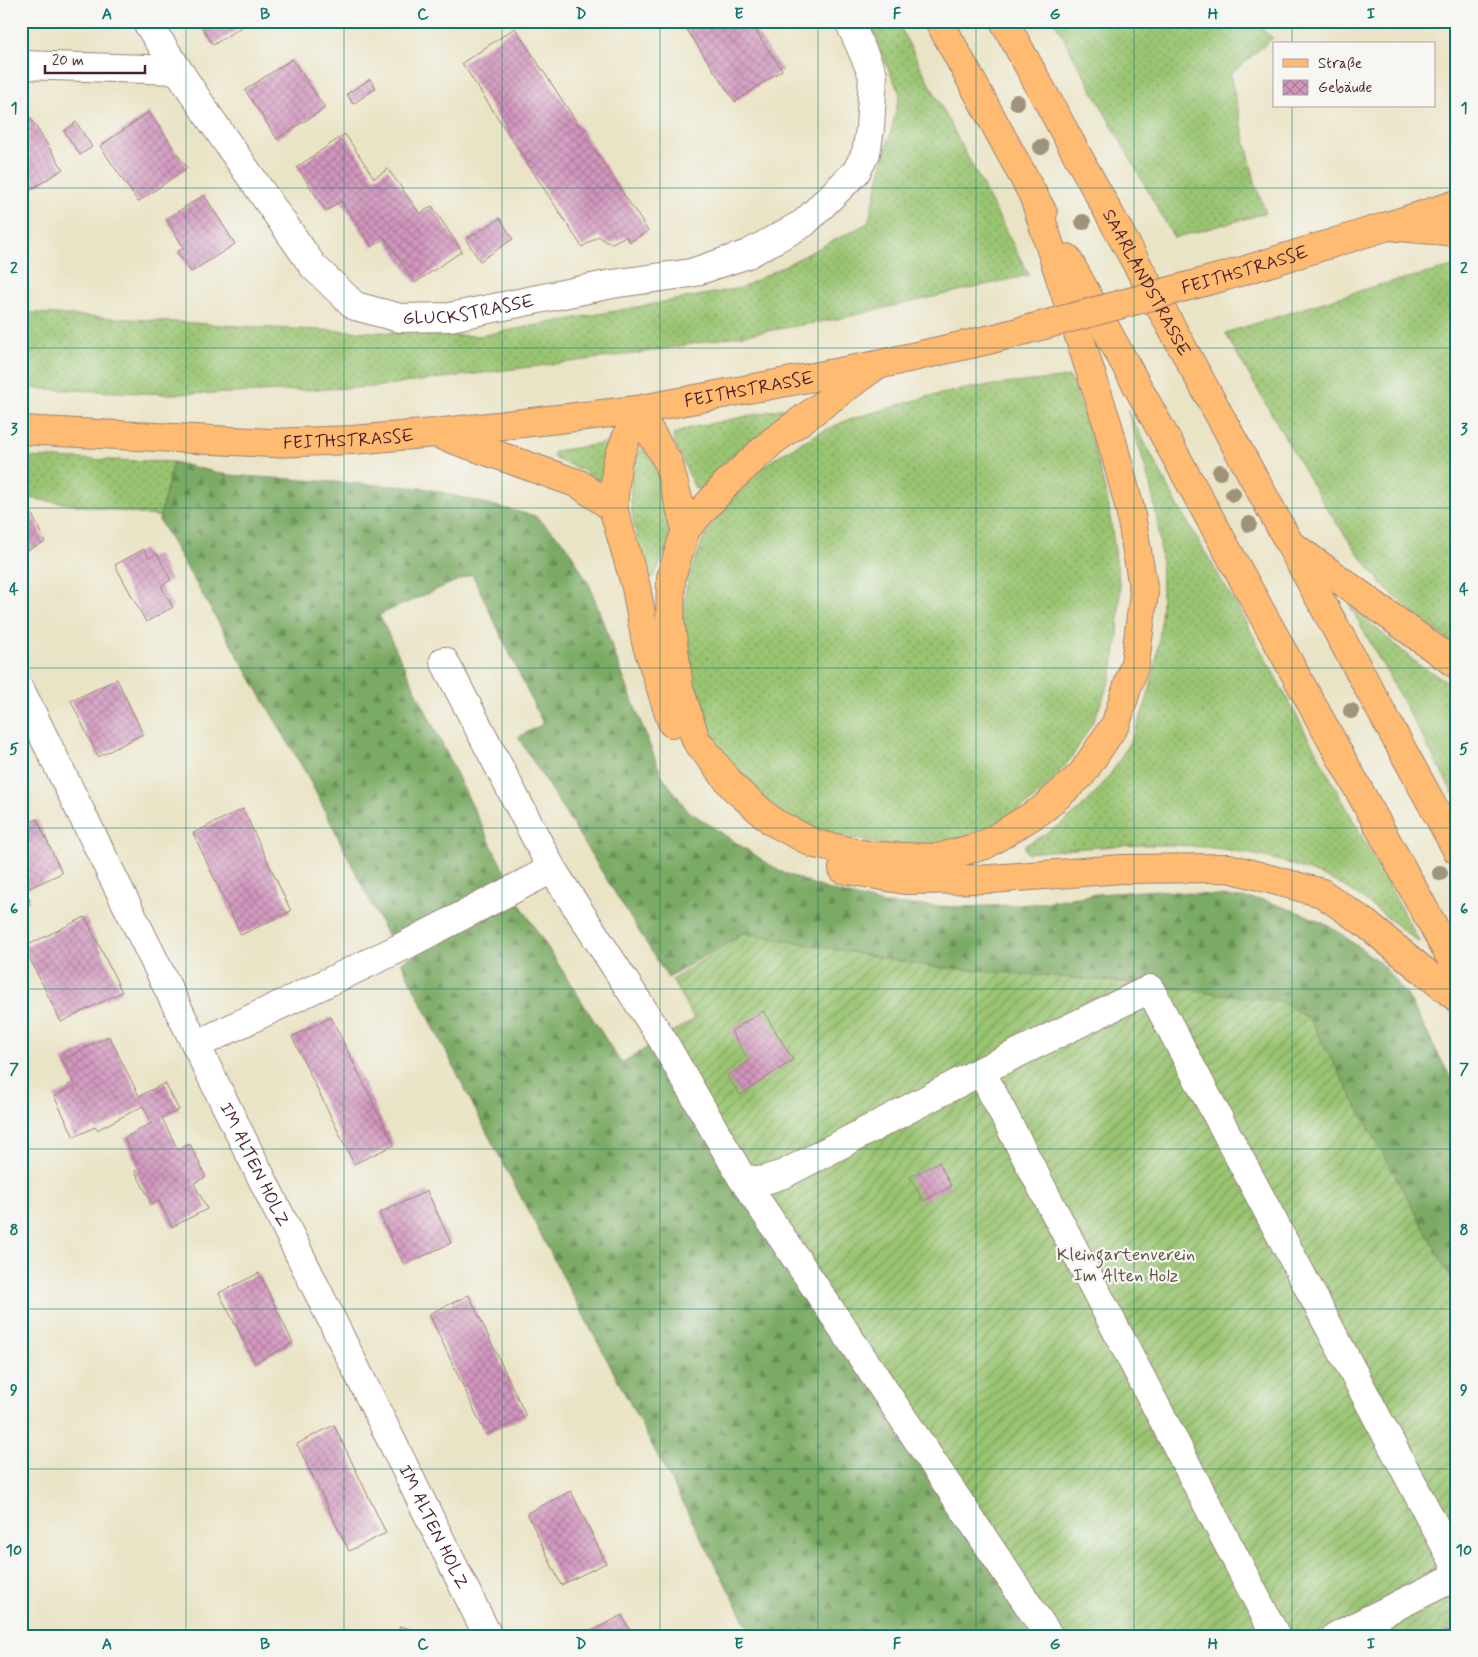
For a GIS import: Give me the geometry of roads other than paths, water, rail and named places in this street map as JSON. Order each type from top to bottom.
[{"type":"main road","points":[[939,21],[1457,969]]},
{"type":"main road","name":"SAARLANDSTRASSE","points":[[1004,21],[1457,850]]},
{"type":"main road","points":[[877,365],[772,441],[728,482],[686,529],[671,577],[670,620],[679,688],[696,740],[734,788],[773,822],[815,844],[872,856],[936,858],[986,845],[1043,809],[1082,774],[1116,722],[1135,663],[1144,593],[1130,509],[1108,426],[1034,197]]},
{"type":"main road","name":"FEITHSTRASSE","points":[[21,430],[272,443],[353,440],[435,433],[637,410],[877,365],[992,339],[1226,276],[1457,204]]},
{"type":"main road","points":[[1388,226],[1457,232]]},
{"type":"main road","points":[[637,410],[668,462],[686,529]]},
{"type":"main road","points":[[637,410],[617,462],[613,508],[636,588],[646,642],[664,701],[682,748],[726,802],[764,833],[798,856],[849,871],[905,880],[992,879],[1121,869],[1230,868],[1322,893],[1365,923],[1457,998]]},
{"type":"main road","points":[[435,433],[579,484],[613,508]]},
{"type":"main road","points":[[1289,543],[1457,665]]},
{"type":"street","name":"GLUCKSTRASSE","points":[[146,21],[312,266],[355,306],[400,318],[450,317],[612,284],[691,273],[748,254],[804,223],[856,172],[866,153],[870,129],[873,75],[849,21]]},
{"type":"street","points":[[21,65],[178,70]]},
{"type":"street","points":[[444,661],[552,869],[662,1039],[742,1178],[875,1380],[1049,1636]]},
{"type":"street","name":"IM ALTEN HOLZ","points":[[21,691],[488,1636]]},
{"type":"street","points":[[196,1045],[402,947],[552,869]]},
{"type":"street","points":[[742,1178],[760,1181],[784,1174],[981,1071],[1150,989],[1457,1568]]},
{"type":"street","points":[[981,1071],[1276,1636]]},
{"type":"street","points":[[1336,1636],[1457,1576]]},
{"type":"park label","name":"Kleingartenverein Im Alten Holz","points":[[1126,1264]]}]
